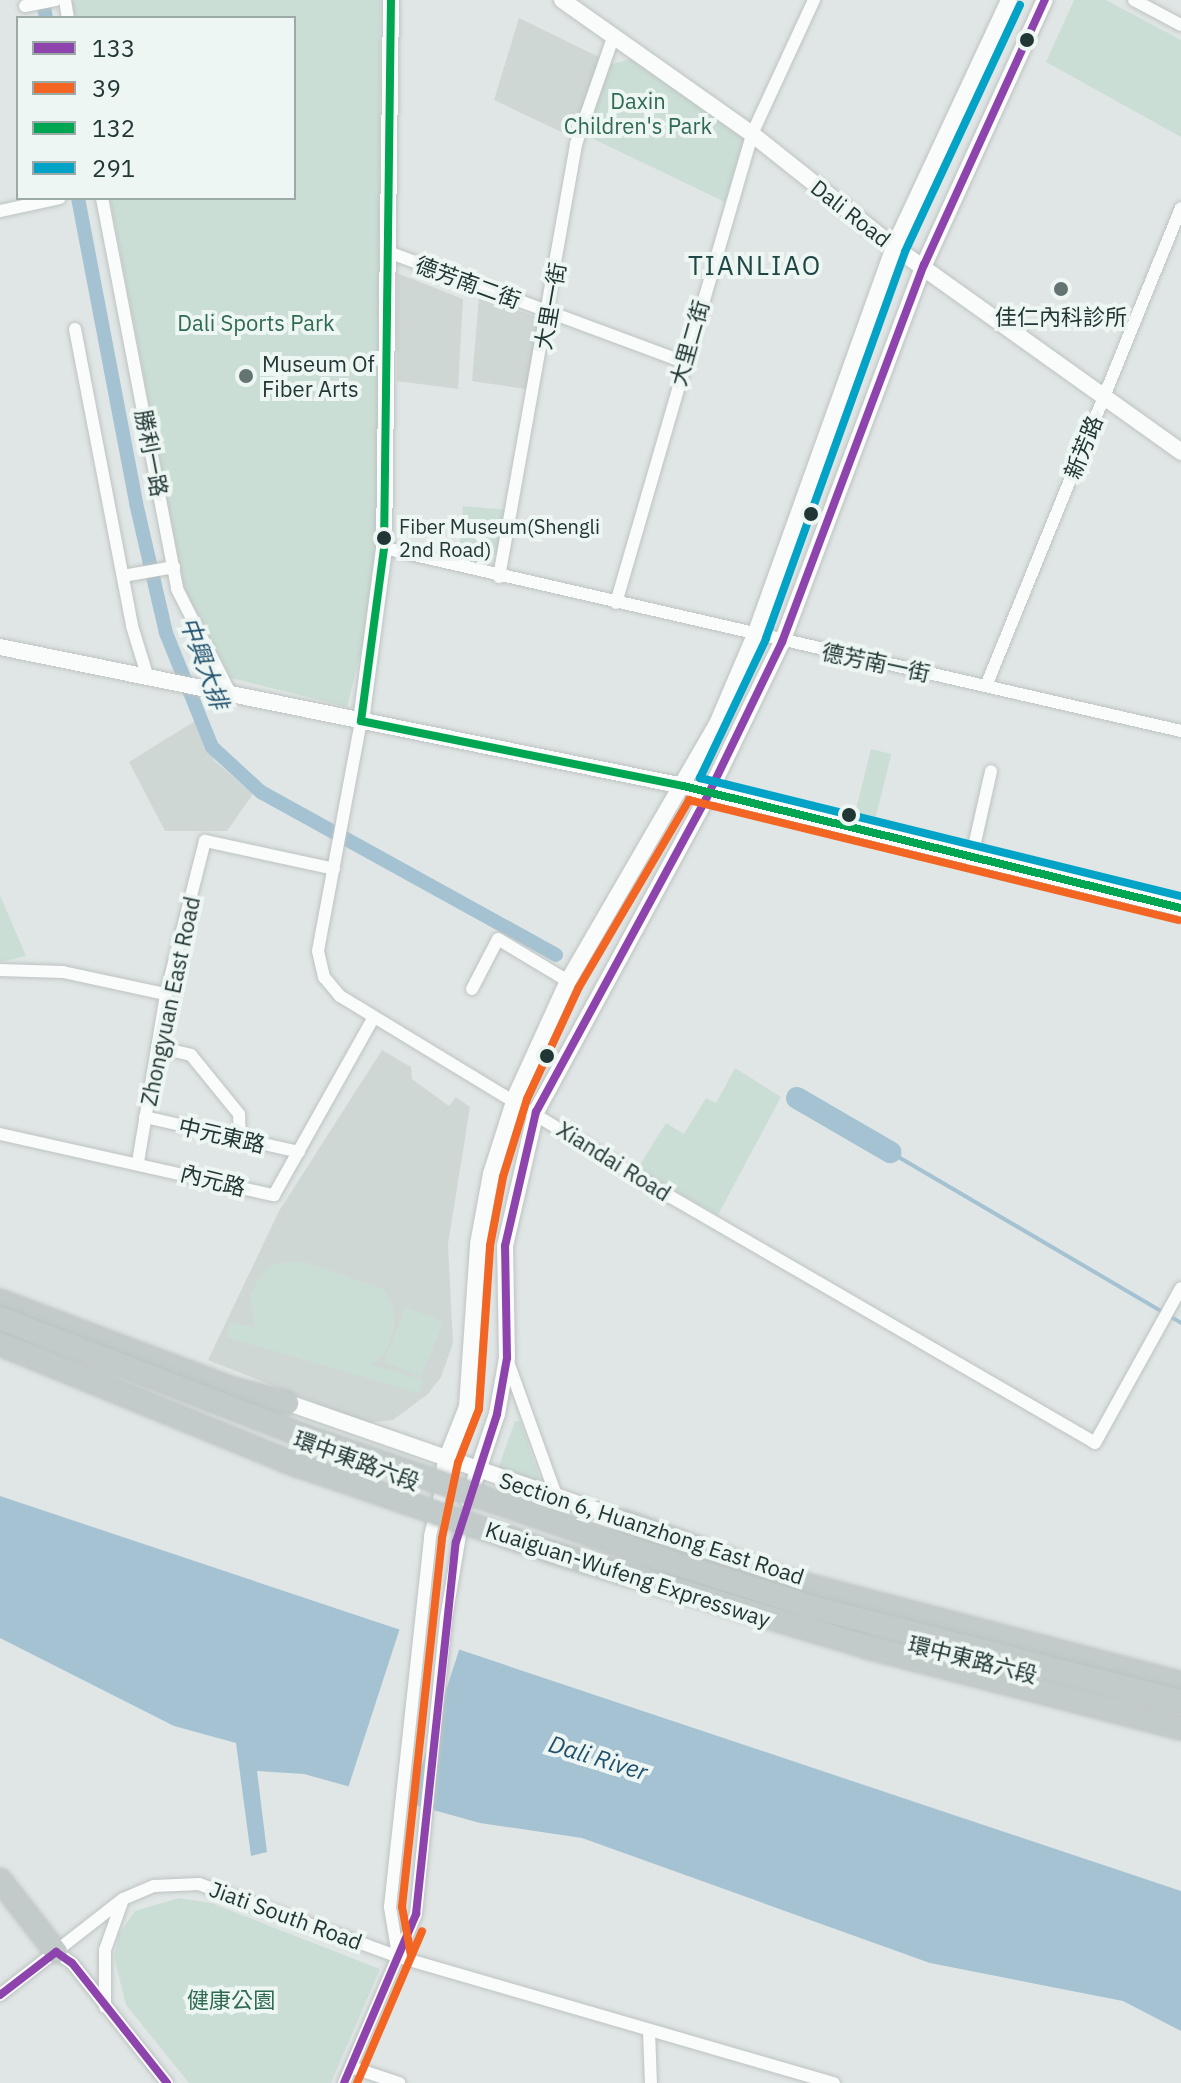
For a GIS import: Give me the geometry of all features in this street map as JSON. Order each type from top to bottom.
[{"type":"highway","points":[[0,1301],[233,1389],[287,1403]]},
{"type":"highway","name":"Kuaiguan-Wufeng Expressway","points":[[0,1318],[307,1437],[658,1558],[815,1608],[1181,1701]]},
{"type":"highway","name":"Kuaiguan-Wufeng Expressway","points":[[0,1344],[297,1465],[551,1552],[867,1647],[1181,1728]]},
{"type":"highway","points":[[624,1521],[791,1581],[1181,1680]]},
{"type":"highway","points":[[0,1880],[56,1952]]},
{"type":"street","points":[[26,8],[55,0]]},
{"type":"street","points":[[361,721],[384,548],[391,0]]},
{"type":"street","name":"Dali Road","points":[[562,0],[752,134],[894,247],[924,265],[1103,399],[1181,452]]},
{"type":"street","name":"大里二街","points":[[616,603],[683,362],[752,134],[814,0]]},
{"type":"street","points":[[344,2083],[399,1957],[401,1934],[393,1876],[430,1536],[446,1460],[467,1407],[478,1244],[491,1174],[514,1101],[568,981],[683,786],[755,635],[894,247],[1009,0]]},
{"type":"street","points":[[401,1934],[417,1901],[456,1542],[476,1471],[497,1414],[507,1358],[505,1246],[536,1112],[709,793],[782,642],[924,265],[1045,0]]},
{"type":"street","points":[[1134,0],[1181,25]]},
{"type":"street","name":"大里一街","points":[[499,577],[549,312],[576,144],[613,38]]},
{"type":"street","points":[[0,211],[51,200]]},
{"type":"street","name":"勝利一路","points":[[102,200],[177,589],[232,697]]},
{"type":"street","name":"新芳路","points":[[986,686],[1181,208]]},
{"type":"street","name":"德芳南二街","points":[[388,252],[683,362]]},
{"type":"street","points":[[75,329],[123,576],[153,680]]},
{"type":"street","name":"德芳南一街","points":[[384,548],[782,642],[1181,731]]},
{"type":"street","points":[[123,576],[174,567]]},
{"type":"street","points":[[0,647],[232,697],[683,786],[971,860],[1181,908]]},
{"type":"street","name":"Xiandai Road","points":[[361,721],[320,962],[340,996],[536,1112],[671,1197],[1095,1443],[1181,1288]]},
{"type":"street","points":[[971,860],[991,771]]},
{"type":"street","name":"Zhongyuan East Road","points":[[138,1162],[166,994],[205,841],[334,869]]},
{"type":"street","points":[[472,989],[498,939],[568,981]]},
{"type":"street","points":[[0,970],[63,972],[166,994]]},
{"type":"street","name":"內元路","points":[[0,1134],[138,1162],[274,1195],[374,1017]]},
{"type":"street","points":[[157,1047],[191,1055],[239,1114],[240,1138]]},
{"type":"street","name":"中元東路","points":[[145,1117],[299,1152]]},
{"type":"street","name":"Section 6, Huanzhong East Road","points":[[0,1291],[287,1403],[624,1521]]},
{"type":"street","name":"環中東路六段","points":[[0,1325],[441,1491],[772,1606],[1181,1711]]},
{"type":"street","points":[[507,1358],[557,1498]]},
{"type":"street","name":"Jiati South Road","points":[[0,1995],[123,1899],[171,1883],[204,1884],[399,1957],[649,2032],[834,2083]]},
{"type":"street","points":[[105,2007],[105,1950],[123,1899]]},
{"type":"street","points":[[56,1952],[72,1963],[167,2083]]},
{"type":"street","points":[[649,2032],[651,2083]]},
{"type":"street","points":[[351,2067],[399,2083]]},
{"type":"shaded area","points":[[519,18],[601,58],[574,138],[494,100]]},
{"type":"shaded area","points":[[397,273],[463,299],[458,389],[397,381]]},
{"type":"shaded area","points":[[479,296],[539,318],[532,390],[472,381]]},
{"type":"shaded area","points":[[195,721],[214,760],[253,794],[227,831],[165,831],[129,762]]},
{"type":"shaded area","points":[[382,1050],[411,1067],[412,1079],[449,1106],[456,1097],[470,1107],[448,1244],[453,1343],[441,1377],[428,1394],[393,1420],[367,1423],[208,1360],[279,1211]]},
{"type":"green space","name":"Dali Sports Park","points":[[71,0],[380,0],[378,545],[370,616],[347,707],[231,678],[184,588],[110,200],[296,200],[296,16],[75,16]]},
{"type":"green space","points":[[1074,0],[1106,0],[1181,40],[1181,137],[1046,62]]},
{"type":"green space","name":"Daxin Children's Park","points":[[635,58],[746,135],[725,202],[585,135],[608,65]]},
{"type":"green space","points":[[463,506],[505,510],[501,555],[459,552]]},
{"type":"green space","points":[[871,749],[891,754],[875,821],[854,816]]},
{"type":"green space","points":[[0,895],[26,956],[0,962]]},
{"type":"green space","points":[[735,1068],[781,1097],[718,1215],[637,1169],[666,1123],[684,1134],[706,1098],[716,1103]]},
{"type":"green space","points":[[304,1262],[383,1289],[393,1307],[394,1327],[385,1353],[372,1365],[423,1380],[419,1393],[226,1337],[231,1322],[255,1328],[250,1295],[264,1271],[279,1263]]},
{"type":"green space","points":[[406,1307],[443,1322],[421,1377],[384,1362]]},
{"type":"green space","points":[[515,1421],[520,1421],[541,1482],[498,1469]]},
{"type":"green space","name":"健康公園","points":[[179,1898],[211,1903],[380,1969],[331,2083],[189,2083],[126,2005],[114,1957],[119,1934],[135,1911]]},
{"type":"water","name":"Dali River","points":[[0,1496],[1181,1891],[1181,2031],[1123,2001],[930,1963],[582,1838],[480,1823],[304,1774],[257,1771],[267,1852],[251,1856],[236,1743],[174,1726],[0,1638]]},
{"type":"pier","points":[[400,1628],[460,1647],[406,1812],[347,1793]]},
{"type":"waterway","name":"中興大排","points":[[43,0],[46,16]]},
{"type":"waterway","name":"中興大排","points":[[78,200],[136,503],[166,633],[212,747],[261,792],[556,955]]},
{"type":"waterway","points":[[797,1098],[890,1152]]},
{"type":"waterway","points":[[890,1152],[1181,1323]]},
{"type":"transit line","name":"132","points":[[361,721],[384,548],[391,0]]},
{"type":"transit line","name":"133","points":[[344,2083],[416,1914],[456,1542],[497,1414],[507,1358],[505,1246],[536,1112],[709,793],[782,642],[924,265],[1045,0]]},
{"type":"transit line","name":"291","points":[[1020,5],[905,252],[766,639],[700,778],[1181,896]]},
{"type":"transit line","name":"132","points":[[361,721],[683,786],[1181,908]]},
{"type":"transit line","name":"39","points":[[411,1955],[402,1907],[442,1538],[458,1463],[479,1409],[490,1246],[503,1177],[527,1099],[579,987],[689,800],[1178,920]]},
{"type":"transit line","name":"39","points":[[357,2083],[422,1931]]},
{"type":"transit line","name":"133","points":[[56,1952],[72,1963],[167,2083]]},
{"type":"transit line","name":"133","points":[[0,1995],[56,1952]]},
{"type":"place","name":"佳仁內科診所","points":[[1061,289]]},
{"type":"place","name":"Museum Of Fiber Arts","points":[[246,376]]},
{"type":"place","name":"Fiber Museum(Shengli 2nd Road)","points":[[384,538]]},
{"type":"district","name":"TIANLIAO","points":[[755,266]]}]
